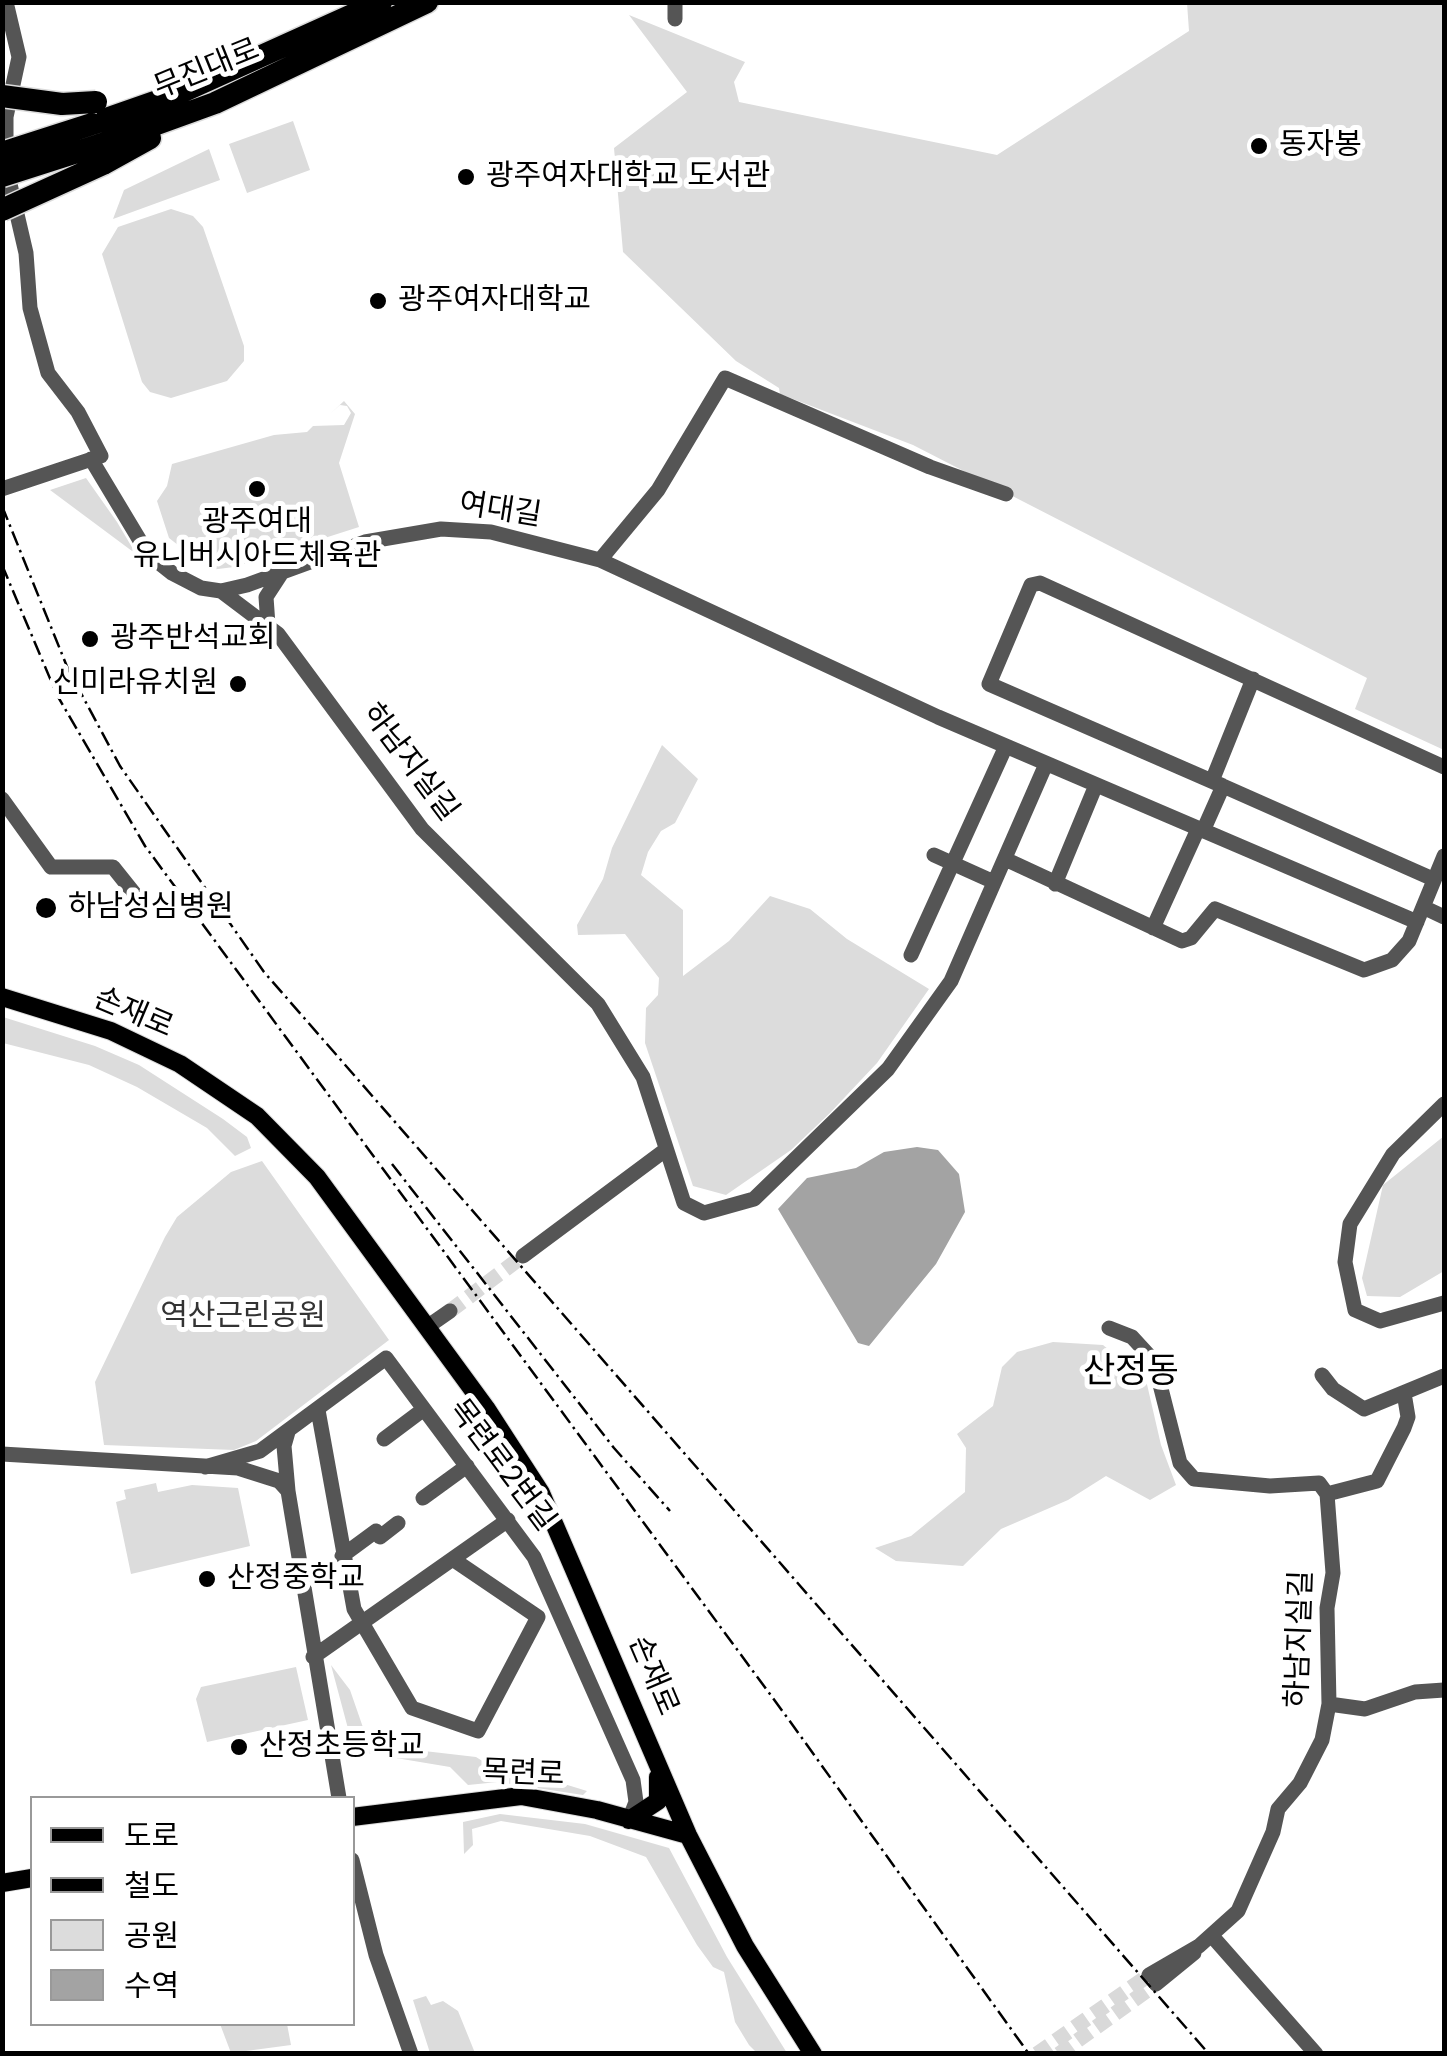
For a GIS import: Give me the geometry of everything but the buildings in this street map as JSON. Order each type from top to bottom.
[{"type":"highway","name":"무진대로","points":[[2,176],[98,134],[137,96],[273,53],[381,2]]},
{"type":"highway","name":"무진대로","points":[[2,152],[98,134],[214,103],[427,2]]},
{"type":"highway","points":[[2,96],[62,104],[98,134],[2,210]]},
{"type":"main road","name":"손재로","points":[[2,997],[112,1031],[180,1064],[257,1116],[317,1177],[509,1441],[551,1511],[688,1835],[745,1946],[813,2054]]},
{"type":"main road","points":[[630,1820],[658,1801],[654,1752]]},
{"type":"main road","name":"목련로","points":[[355,1817],[522,1796],[551,1799],[688,1835]]},
{"type":"main road","points":[[2,1883],[30,1878]]},
{"type":"street","points":[[6,2],[20,57],[6,117],[6,167],[26,253],[30,308],[48,373],[78,412],[91,459],[148,554],[187,582],[221,591]]},
{"type":"street","points":[[600,560],[658,490],[725,378],[930,467],[1006,494]]},
{"type":"street","points":[[2,489],[91,459]]},
{"type":"street","name":"여대길","points":[[221,591],[365,542],[441,529],[490,532],[600,560],[938,717],[1200,830],[1420,915],[1444,916]]},
{"type":"street","points":[[268,625],[266,597],[281,573]]},
{"type":"street","points":[[1434,879],[989,684],[1032,585],[1040,583],[1444,767]]},
{"type":"street","name":"하남지실길","points":[[221,591],[268,625],[422,829],[598,1004],[624,1039],[643,1077],[684,1203],[704,1213],[754,1199],[888,1069],[950,980],[1046,764]]},
{"type":"street","points":[[1153,928],[1200,830],[1252,679]]},
{"type":"street","points":[[911,955],[1006,746]]},
{"type":"street","points":[[1055,884],[1096,785]]},
{"type":"street","points":[[2,800],[51,867],[113,868],[137,897],[138,909]]},
{"type":"street","points":[[934,855],[994,882]]},
{"type":"street","points":[[1004,859],[1182,941],[1192,938],[1215,908],[1364,970],[1392,960],[1409,942],[1444,856]]},
{"type":"street","points":[[1444,1104],[1394,1154],[1350,1224],[1345,1262],[1355,1310],[1380,1321],[1444,1303]]},
{"type":"street","points":[[523,1256],[664,1151]]},
{"type":"street","points":[[427,1327],[450,1311]]},
{"type":"street","points":[[1109,1328],[1132,1337],[1154,1361],[1180,1463],[1194,1479],[1270,1486],[1319,1483],[1327,1494],[1378,1481],[1408,1417],[1404,1393]]},
{"type":"street","name":"목련로2번길","points":[[318,1410],[386,1358],[534,1556],[634,1780],[636,1802],[630,1820]]},
{"type":"street","points":[[1322,1376],[1364,1409],[1444,1376]]},
{"type":"street","points":[[384,1439],[424,1409]]},
{"type":"street","points":[[288,1491],[256,1466],[262,1449],[318,1410],[354,1609],[412,1708],[478,1731],[538,1617]]},
{"type":"street","points":[[288,1432],[288,1491],[339,1796]]},
{"type":"street","points":[[205,1467],[274,1446],[286,1460]]},
{"type":"street","points":[[2,1454],[205,1467],[265,1476],[280,1475],[286,1460]]},
{"type":"street","points":[[422,1498],[467,1466]]},
{"type":"street","name":"하남지실길","points":[[1152,1980],[1205,1941],[1245,1900],[1278,1809],[1300,1782],[1322,1740],[1328,1704],[1327,1608],[1333,1573],[1327,1494]]},
{"type":"street","points":[[313,1657],[508,1520]]},
{"type":"street","points":[[342,1556],[376,1531],[380,1537],[398,1523]]},
{"type":"street","points":[[454,1560],[538,1617],[562,1612]]},
{"type":"street","points":[[1328,1704],[1365,1709],[1415,1692],[1444,1690]]},
{"type":"street","points":[[355,1871],[382,1974],[411,2054]]},
{"type":"street","points":[[1205,1941],[1316,2054]]},
{"type":"green space","points":[[1187,3],[1444,3],[1444,750],[1355,709],[1367,678],[913,445],[780,394],[779,388],[736,361],[623,252],[614,148],[687,92],[629,15],[745,62],[734,82],[739,102],[997,155],[1189,31]]},
{"type":"green space","points":[[293,121],[310,170],[247,193],[229,144]]},
{"type":"green space","points":[[209,149],[220,180],[113,219],[124,190]]},
{"type":"green space","points":[[171,209],[193,216],[203,227],[244,346],[244,361],[227,381],[171,398],[150,392],[142,382],[102,254],[118,227]]},
{"type":"green space","name":"광주여대 유니버시아드체육관","points":[[344,401],[355,414],[339,463],[359,527],[234,567],[210,570],[169,538],[157,501],[167,486],[172,464],[274,435],[307,432],[313,426],[344,425],[351,413],[347,406],[340,405],[330,414]]},
{"type":"green space","points":[[86,478],[117,522],[136,554],[50,490]]},
{"type":"green space","points":[[662,745],[698,779],[675,823],[661,831],[648,852],[641,875],[683,910],[683,976],[729,941],[770,896],[810,909],[847,939],[929,989],[877,1063],[830,1113],[791,1150],[726,1195],[693,1186],[645,1043],[646,1008],[658,995],[659,978],[625,934],[578,935],[577,925],[603,879],[612,848]]},
{"type":"green space","points":[[3,1017],[95,1046],[139,1065],[223,1119],[247,1137],[251,1148],[235,1156],[207,1128],[137,1087],[89,1065],[3,1043]]},
{"type":"green space","points":[[1444,1136],[1444,1271],[1400,1297],[1367,1296],[1362,1278],[1383,1185]]},
{"type":"green space","name":"역산근린공원","points":[[262,1161],[389,1340],[256,1441],[234,1450],[104,1445],[95,1382],[165,1237],[177,1217],[231,1172]]},
{"type":"green space","points":[[1053,1342],[1103,1345],[1146,1380],[1161,1445],[1176,1485],[1150,1500],[1106,1476],[1068,1500],[1001,1529],[963,1566],[896,1561],[875,1548],[911,1536],[965,1492],[966,1448],[957,1434],[993,1406],[1002,1367],[1017,1352]]},
{"type":"green space","points":[[156,1483],[158,1492],[192,1485],[238,1488],[250,1546],[131,1574],[116,1502],[126,1499],[124,1490]]},
{"type":"green space","points":[[331,1665],[350,1690],[367,1739],[381,1746],[476,1757],[500,1772],[548,1779],[587,1791],[583,1795],[498,1782],[468,1785],[450,1767],[354,1751]]},
{"type":"green space","points":[[296,1667],[308,1720],[207,1742],[196,1699],[201,1687]]},
{"type":"green space","points":[[500,1814],[585,1824],[669,1848],[727,1957],[787,2053],[757,2053],[749,2045],[735,2022],[724,1972],[713,1967],[697,1945],[646,1857],[590,1836],[501,1821],[472,1829],[473,1845],[464,1854],[463,1822]]},
{"type":"green space","points":[[426,1996],[431,2005],[443,2001],[458,2011],[475,2053],[430,2053],[413,2000]]},
{"type":"green space","points":[[221,2026],[287,2026],[291,2045],[231,2053]]},
{"type":"water","points":[[917,1147],[938,1150],[959,1174],[965,1212],[936,1264],[869,1346],[858,1343],[778,1209],[807,1178],[856,1168],[884,1152]]},
{"type":"tunnel","points":[[450,1311],[523,1256]]},
{"type":"tunnel","points":[[1037,2054],[1149,1975]]},
{"type":"tunnel","points":[[1059,2054],[1156,1984]]},
{"type":"railway","points":[[2,506],[68,669],[120,766],[264,972],[1209,2054]]},
{"type":"railway","points":[[2,565],[57,695],[145,846],[789,1720],[1029,2054]]},
{"type":"railway","points":[[392,1164],[614,1448],[670,1511]]},
{"type":"place","name":"동자봉","points":[[1259,146]]},
{"type":"place","name":"광주여자대학교 도서관","points":[[466,177]]},
{"type":"place","name":"광주여자대학교","points":[[378,301]]},
{"type":"place","name":"광주여대 유니버시아드체육관","points":[[257,489]]},
{"type":"place","name":"광주반석교회","points":[[90,639]]},
{"type":"place","name":"신미라유치원","points":[[238,684]]},
{"type":"place","name":"하남성심병원","points":[[46,908]]},
{"type":"place","name":"산정중학교","points":[[207,1579]]},
{"type":"place","name":"산정초등학교","points":[[239,1747]]},
{"type":"district","name":"산정동","points":[[1131,1373]]}]
